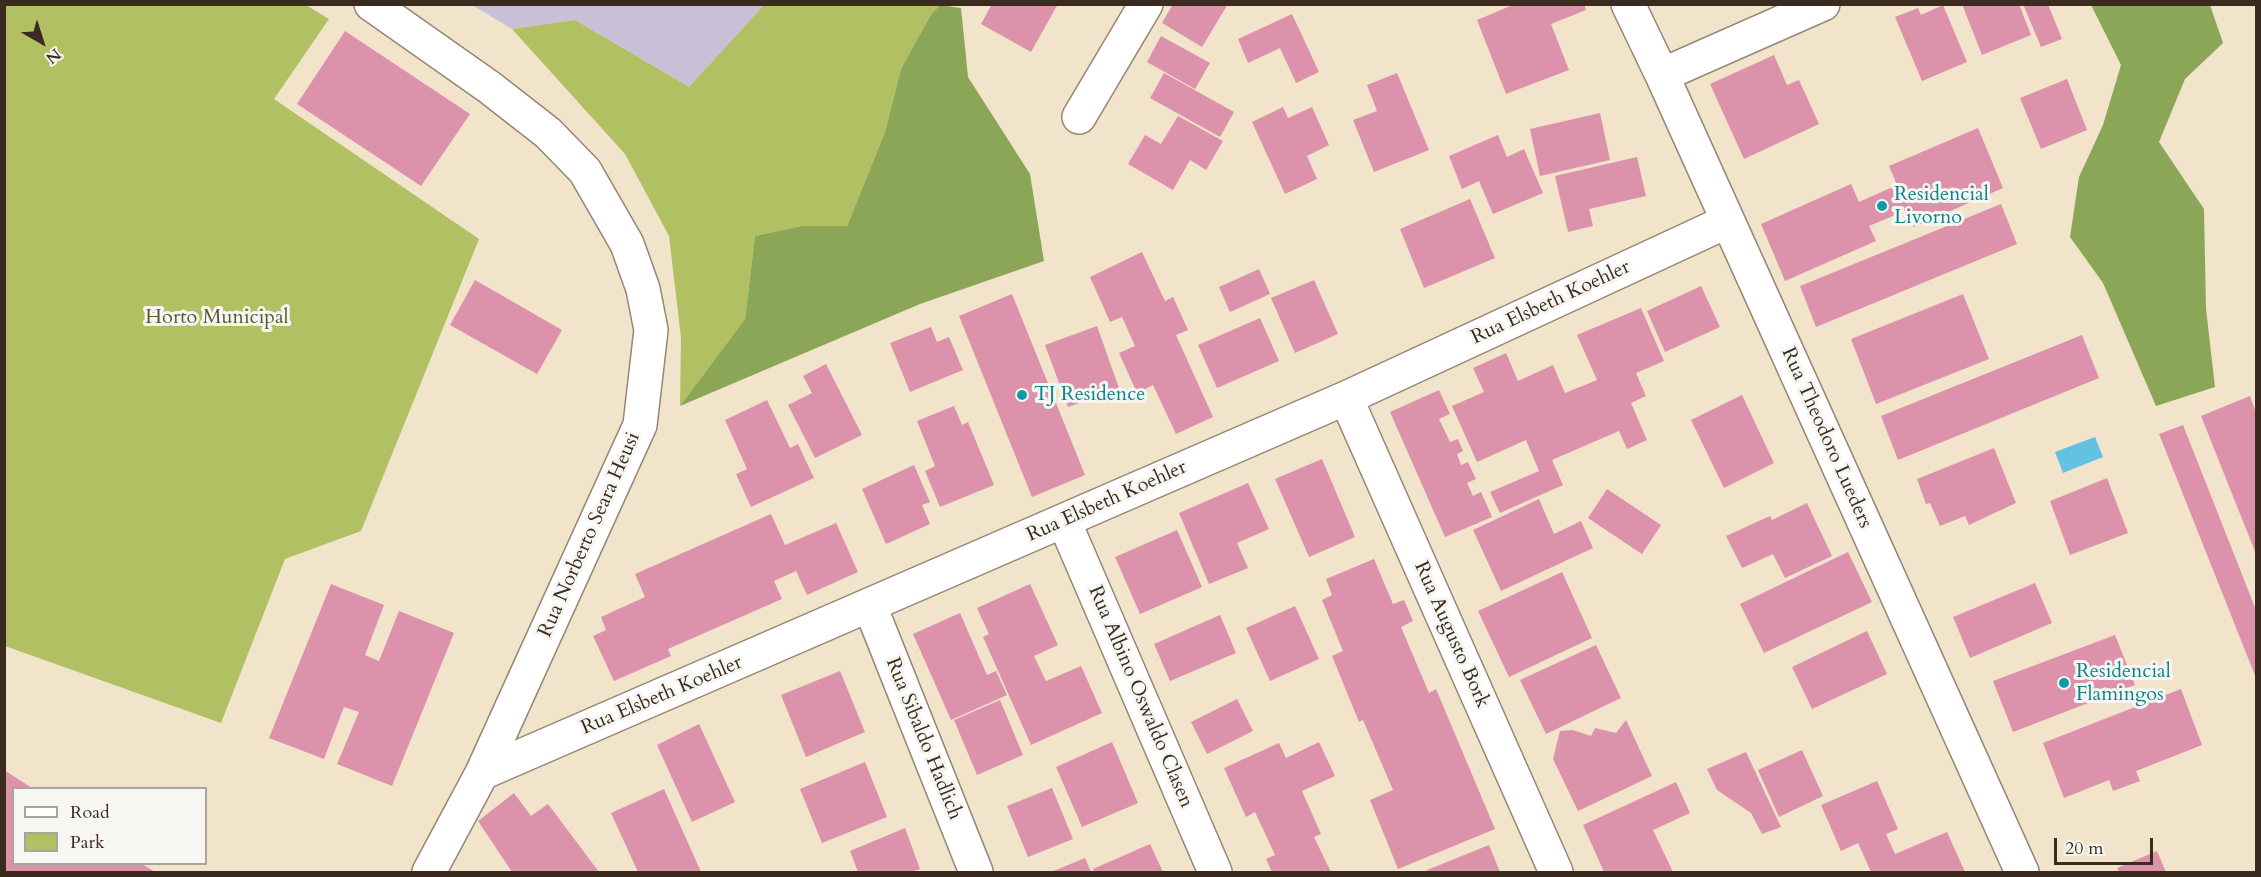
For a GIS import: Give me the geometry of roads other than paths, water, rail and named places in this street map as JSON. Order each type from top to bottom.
[{"type":"street","name":"Rua Norberto Seara Heusi","points":[[371,4],[447,55],[498,93],[548,133],[585,171],[627,244],[643,289],[651,330],[640,424],[482,773],[429,873]]},
{"type":"street","points":[[1078,117],[1146,4]]},
{"type":"street","name":"Rua Theodoro Lueders","points":[[1628,4],[2022,873]]},
{"type":"street","points":[[1662,75],[1823,4]]},
{"type":"street","name":"Rua Elsbeth Koehler","points":[[482,773],[1346,398],[1728,221]]},
{"type":"street","name":"Rua Augusto Bork","points":[[1346,398],[1556,872]]},
{"type":"street","name":"Rua Albino Oswaldo Clasen","points":[[1064,521],[1215,873]]},
{"type":"street","name":"Rua Sibaldo Hadlich","points":[[870,606],[976,873]]},
{"type":"water","points":[[2095,437],[2103,457],[2063,473],[2055,452]]},
{"type":"place","name":"Residencial Livorno","points":[[1882,206]]},
{"type":"place","name":"TJ Residence","points":[[1022,395]]},
{"type":"place","name":"Residencial Flamingos","points":[[2064,683]]},
{"type":"park label","name":"Horto Municipal","points":[[217,318]]}]
